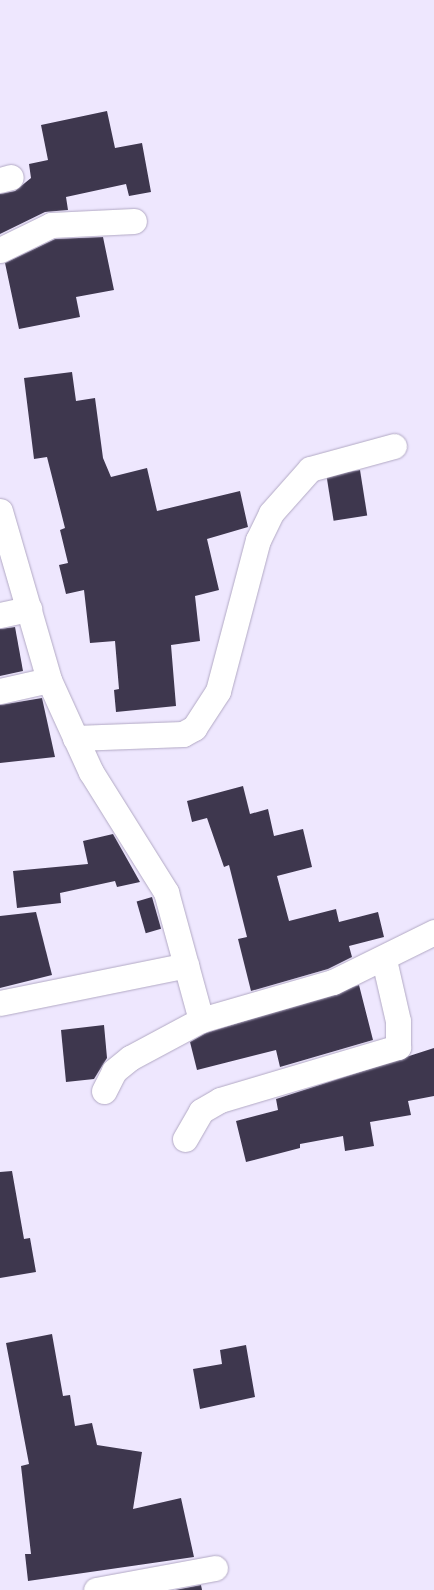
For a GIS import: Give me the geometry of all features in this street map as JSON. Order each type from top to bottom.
[{"type":"street","points":[[0,250],[51,226],[134,221]]},
{"type":"street","points":[[75,738],[183,734],[194,728],[218,691],[258,540],[271,513],[310,469],[394,446]]},
{"type":"street","points":[[0,511],[49,680],[75,738],[166,892],[201,1020]]},
{"type":"street","points":[[0,615],[30,610]]},
{"type":"street","points":[[0,691],[49,680]]},
{"type":"street","points":[[104,1091],[114,1071],[130,1058],[201,1020],[334,982],[384,960],[434,932]]},
{"type":"street","points":[[186,1139],[201,1111],[220,1100],[398,1047],[398,1021],[384,960]]},
{"type":"street","points":[[0,1003],[186,965]]},
{"type":"street","points":[[96,1590],[215,1568]]},
{"type":"building","points":[[107,111],[115,148],[142,143],[151,192],[129,196],[126,184],[66,197],[68,210],[45,212],[0,234],[0,194],[15,191],[31,178],[29,164],[48,160],[41,125]]},
{"type":"building","points":[[103,237],[114,290],[76,297],[80,317],[19,329],[5,263],[55,239]]},
{"type":"building","points":[[72,372],[76,401],[95,398],[103,458],[111,477],[147,468],[157,511],[240,491],[248,527],[207,539],[219,590],[195,596],[200,641],[171,645],[176,706],[116,712],[114,690],[119,689],[115,641],[90,643],[84,590],[66,594],[59,565],[68,563],[60,530],[65,528],[47,457],[34,459],[24,378]]},
{"type":"building","points":[[360,470],[367,515],[334,521],[326,475]]},
{"type":"building","points":[[15,627],[23,671],[0,676],[0,629]]},
{"type":"building","points":[[42,698],[55,757],[0,763],[0,705]]},
{"type":"building","points":[[243,786],[250,814],[268,809],[274,836],[303,829],[312,867],[277,876],[289,921],[336,909],[339,922],[378,912],[384,937],[349,946],[352,957],[328,969],[251,991],[238,939],[247,937],[229,865],[224,867],[207,818],[192,822],[187,801]]},
{"type":"building","points":[[113,834],[140,882],[117,887],[115,881],[60,893],[61,903],[17,908],[13,871],[88,864],[83,841]]},
{"type":"building","points":[[152,897],[161,929],[146,933],[137,901]]},
{"type":"building","points":[[36,912],[52,975],[0,988],[0,916]]},
{"type":"building","points":[[359,985],[373,1040],[280,1067],[276,1050],[197,1070],[190,1042],[206,1033]]},
{"type":"building","points":[[104,1025],[107,1058],[94,1079],[66,1082],[61,1030]]},
{"type":"building","points":[[434,1048],[434,1096],[408,1101],[411,1115],[370,1122],[374,1146],[345,1151],[343,1136],[300,1144],[300,1148],[246,1162],[236,1121],[278,1110],[276,1099]]},
{"type":"building","points":[[12,1171],[24,1239],[30,1238],[36,1272],[0,1278],[0,1172]]},
{"type":"building","points":[[52,1334],[63,1396],[70,1395],[75,1426],[92,1423],[97,1445],[142,1452],[133,1509],[181,1498],[194,1557],[28,1581],[25,1554],[31,1554],[21,1466],[29,1464],[6,1343]]},
{"type":"building","points":[[246,1345],[255,1397],[200,1409],[193,1369],[222,1364],[220,1350]]},
{"type":"building","points":[[201,1585],[202,1590],[175,1590]]}]
